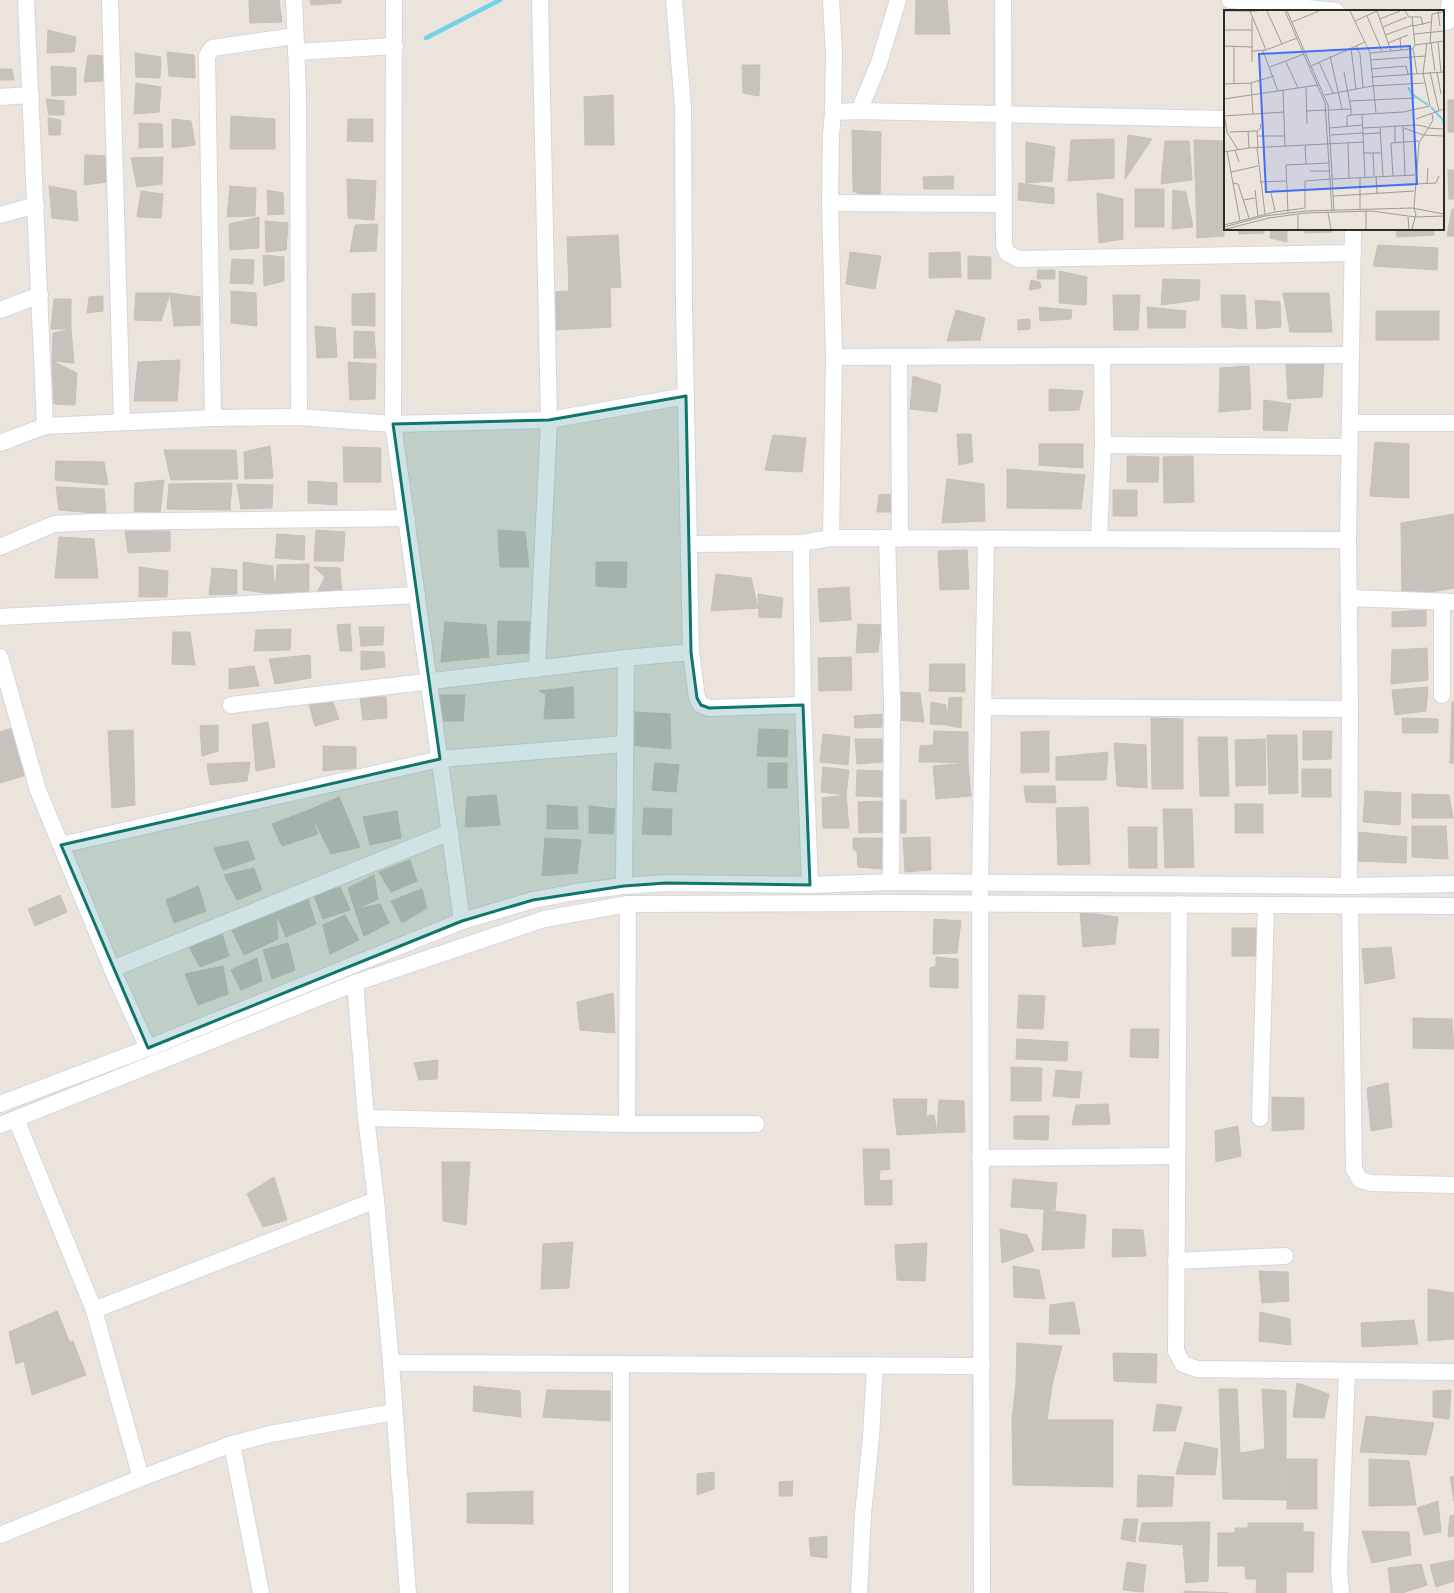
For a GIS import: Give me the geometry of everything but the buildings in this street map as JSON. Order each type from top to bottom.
[{"type":"street","points":[[26,0],[45,426]]},
{"type":"street","points":[[110,0],[122,422]]},
{"type":"street","points":[[294,0],[298,93],[299,417]]},
{"type":"street","points":[[394,0],[394,424],[462,921]]},
{"type":"street","points":[[537,669],[549,420],[540,0]]},
{"type":"street","points":[[674,0],[683,106],[684,308],[691,652],[697,698],[701,705],[709,708],[803,706]]},
{"type":"street","points":[[831,0],[834,54],[830,203],[834,357],[831,538]]},
{"type":"street","points":[[859,111],[879,63],[898,0]]},
{"type":"street","points":[[1002,0],[1004,245],[1007,254],[1018,259],[1353,253]]},
{"type":"street","points":[[1230,0],[1326,10]]},
{"type":"street","points":[[1448,22],[1450,0]]},
{"type":"street","points":[[213,418],[206,56],[212,48],[296,44],[395,46]]},
{"type":"street","points":[[0,97],[31,95]]},
{"type":"street","points":[[833,112],[859,111],[1224,120]]},
{"type":"street","points":[[830,203],[1004,204]]},
{"type":"street","points":[[0,215],[36,205]]},
{"type":"street","points":[[1349,886],[1350,709],[1348,540],[1353,230]]},
{"type":"street","points":[[0,310],[40,295]]},
{"type":"street","points":[[834,357],[1351,355]]},
{"type":"street","points":[[1099,539],[1103,445],[1102,356]]},
{"type":"street","points":[[891,882],[894,539],[899,357]]},
{"type":"street","points":[[0,443],[45,426],[213,418],[299,417],[394,424],[549,420],[686,396]]},
{"type":"street","points":[[1350,423],[1454,423]]},
{"type":"street","points":[[1103,445],[1350,447]]},
{"type":"street","points":[[0,547],[54,524],[94,522],[406,518]]},
{"type":"street","points":[[690,544],[801,542],[831,538],[1348,540]]},
{"type":"street","points":[[982,1593],[980,883],[986,539]]},
{"type":"street","points":[[801,542],[803,706],[810,885]]},
{"type":"street","points":[[0,618],[417,595]]},
{"type":"street","points":[[1349,598],[1448,602],[1442,696]]},
{"type":"street","points":[[231,705],[626,658],[691,652]]},
{"type":"street","points":[[0,657],[38,790],[112,969],[148,1048]]},
{"type":"street","points":[[624,886],[626,658]]},
{"type":"street","points":[[983,707],[1350,709]]},
{"type":"street","points":[[61,845],[440,758],[625,744]]},
{"type":"street","points":[[112,969],[450,832]]},
{"type":"street","points":[[0,1104],[148,1048],[462,921],[533,900],[576,892],[666,883],[810,885],[891,882],[1349,886],[1454,884]]},
{"type":"street","points":[[0,1125],[355,983],[544,919],[628,904],[795,903],[1454,906]]},
{"type":"street","points":[[627,1124],[628,904]]},
{"type":"street","points":[[1180,904],[1176,1351],[1183,1364],[1198,1369],[1454,1372]]},
{"type":"street","points":[[1260,1118],[1266,905]]},
{"type":"street","points":[[1350,906],[1354,1169],[1360,1180],[1371,1183],[1454,1185]]},
{"type":"street","points":[[355,983],[366,1118],[376,1200],[391,1363],[408,1593]]},
{"type":"street","points":[[366,1118],[627,1124],[756,1124]]},
{"type":"street","points":[[16,1119],[94,1310],[141,1478]]},
{"type":"street","points":[[980,1158],[1177,1156]]},
{"type":"street","points":[[94,1310],[376,1200]]},
{"type":"street","points":[[1176,1261],[1285,1256]]},
{"type":"street","points":[[391,1363],[982,1366]]},
{"type":"street","points":[[621,1364],[621,1593]]},
{"type":"street","points":[[859,1593],[863,1514],[871,1437],[875,1365]]},
{"type":"street","points":[[1341,1593],[1339,1571],[1347,1371]]},
{"type":"street","points":[[0,1535],[141,1478],[232,1444],[270,1434],[394,1412]]},
{"type":"street","points":[[232,1444],[261,1593]]},
{"type":"highlighted area","points":[[686,396],[691,652],[697,698],[701,705],[709,708],[803,705],[810,885],[666,883],[624,886],[533,900],[462,921],[148,1048],[61,845],[440,759],[393,424],[549,420]]},
{"type":"waterway","points":[[426,38],[500,0]]}]
